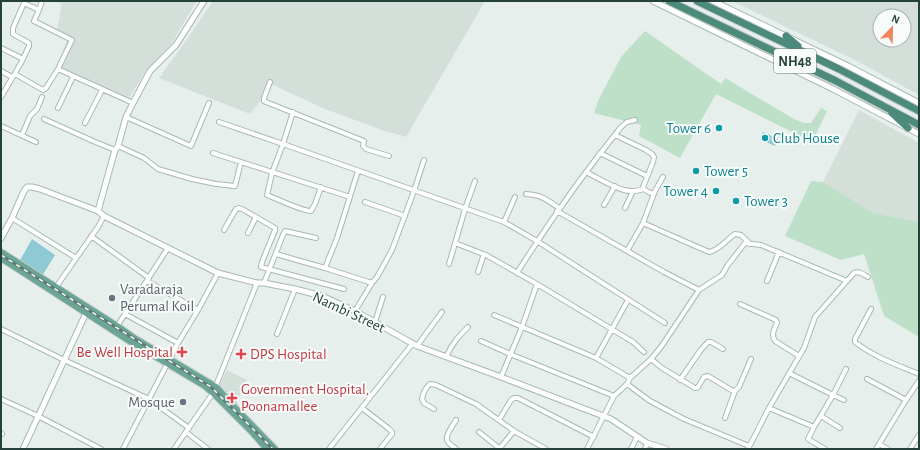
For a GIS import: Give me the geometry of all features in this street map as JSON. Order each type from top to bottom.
[{"type":"highway","name":"NH48","points":[[669,1],[836,81],[919,125]]},
{"type":"highway","name":"NH48","points":[[697,1],[822,61],[919,112]]},
{"type":"highway","points":[[786,36],[822,61]]},
{"type":"highway","points":[[877,102],[908,128]]},
{"type":"main road","points":[[1,252],[56,287],[87,311],[117,326],[168,362]]},
{"type":"main road","points":[[1,258],[215,390],[275,449]]},
{"type":"main road","points":[[215,390],[266,449]]},
{"type":"street","points":[[1,71],[43,90],[46,88],[58,69],[72,40],[34,21],[42,1]]},
{"type":"street","points":[[98,211],[126,118],[132,103],[150,71],[176,45],[204,1]]},
{"type":"street","points":[[653,1],[833,88],[919,134]]},
{"type":"street","points":[[713,1],[855,69],[919,103]]},
{"type":"street","points":[[1,97],[14,76],[29,46],[29,43],[14,34],[13,28],[24,3],[28,3],[39,10]]},
{"type":"street","points":[[1,48],[23,59]]},
{"type":"street","points":[[58,69],[132,103]]},
{"type":"street","points":[[58,108],[73,77]]},
{"type":"street","points":[[270,82],[264,101],[364,141],[364,146],[366,149],[389,156]]},
{"type":"street","points":[[85,123],[102,90]]},
{"type":"street","points":[[22,135],[30,116],[37,109],[42,97]]},
{"type":"street","points":[[126,118],[191,146],[209,103]]},
{"type":"street","points":[[293,112],[272,173],[267,195],[308,211],[312,211],[321,187]]},
{"type":"street","points":[[44,119],[93,141],[144,158],[158,170],[192,179],[235,186],[241,162]]},
{"type":"street","points":[[518,273],[558,210],[600,153],[621,127],[627,122],[635,120]]},
{"type":"street","points":[[219,122],[504,222],[537,241],[665,323]]},
{"type":"street","points":[[1,126],[36,142]]},
{"type":"street","points":[[615,134],[646,150],[654,157],[643,187],[644,190]]},
{"type":"street","points":[[213,153],[350,197]]},
{"type":"street","points":[[600,153],[647,176]]},
{"type":"street","points":[[355,311],[392,250],[424,160]]},
{"type":"street","points":[[325,268],[338,238],[358,171]]},
{"type":"street","points":[[586,172],[625,190],[644,190],[654,194]]},
{"type":"street","points":[[627,251],[643,223],[662,177]]},
{"type":"street","points":[[449,264],[465,209],[476,181]]},
{"type":"street","points":[[604,205],[615,186]]},
{"type":"street","name":"Nambi Street","points":[[12,218],[27,187],[40,189],[98,211],[104,216],[218,273],[257,283],[295,289],[322,296],[355,311],[415,345],[611,419],[647,443],[666,449]]},
{"type":"street","points":[[625,208],[633,191]]},
{"type":"street","points":[[526,194],[542,197],[558,210],[627,251],[699,290]]},
{"type":"street","points":[[504,222],[515,197]]},
{"type":"street","points":[[365,202],[405,216]]},
{"type":"street","points":[[224,230],[237,208],[242,209],[273,227],[275,230],[260,266],[261,267],[344,289]]},
{"type":"street","points":[[56,287],[104,216]]},
{"type":"street","points":[[248,233],[256,217]]},
{"type":"street","points":[[1,238],[12,218],[76,258]]},
{"type":"street","points":[[643,223],[709,252],[724,244],[735,234],[740,235],[750,244]]},
{"type":"street","points":[[264,283],[285,231],[316,238]]},
{"type":"street","points":[[91,236],[148,279],[198,310]]},
{"type":"street","points":[[455,243],[484,254],[518,273],[611,328],[633,342],[644,352]]},
{"type":"street","points":[[587,449],[614,396],[661,347],[699,290],[722,275],[745,243],[761,245],[846,281]]},
{"type":"street","points":[[117,326],[168,248]]},
{"type":"street","points":[[767,282],[779,252]]},
{"type":"street","points":[[276,254],[372,283]]},
{"type":"street","points":[[478,272],[484,254]]},
{"type":"street","points":[[627,384],[650,401],[684,419],[748,447],[807,341],[815,317],[854,272],[858,271],[868,277]]},
{"type":"street","points":[[123,449],[178,343],[218,273]]},
{"type":"street","points":[[175,449],[215,390],[257,283]]},
{"type":"street","points":[[501,377],[522,327],[537,284]]},
{"type":"street","points":[[277,334],[295,289]]},
{"type":"street","points":[[375,322],[383,297]]},
{"type":"street","points":[[596,358],[611,328],[628,300]]},
{"type":"street","points":[[740,304],[773,318],[777,322],[773,333],[773,338],[775,341],[799,356]]},
{"type":"street","points":[[871,309],[854,342],[893,364],[919,374]]},
{"type":"street","points":[[23,449],[87,311]]},
{"type":"street","points":[[329,449],[442,312]]},
{"type":"street","points":[[126,314],[178,343]]},
{"type":"street","points":[[494,315],[596,358],[630,378]]},
{"type":"street","points":[[446,357],[456,339],[468,327]]},
{"type":"street","points":[[1,329],[149,399],[189,428]]},
{"type":"street","points":[[481,341],[614,396]]},
{"type":"street","points":[[680,380],[708,342],[711,342],[723,349]]},
{"type":"street","points":[[651,359],[680,380],[697,388],[704,377],[708,376],[735,391]]},
{"type":"street","points":[[725,418],[735,391],[739,387],[751,359]]},
{"type":"street","points":[[825,449],[808,439],[846,369]]},
{"type":"street","points":[[789,373],[844,400]]},
{"type":"street","points":[[866,379],[906,400]]},
{"type":"street","points":[[876,449],[919,380]]},
{"type":"street","points":[[434,409],[424,403],[422,399],[427,387],[430,384],[436,385],[476,404],[514,431],[546,449]]},
{"type":"street","points":[[499,420],[511,400],[518,398],[594,437]]},
{"type":"street","points":[[1,399],[38,416],[101,449]]},
{"type":"street","points":[[362,408],[392,432],[380,449]]},
{"type":"street","points":[[769,408],[814,427]]},
{"type":"street","points":[[821,416],[840,428]]},
{"type":"street","points":[[456,420],[446,437],[449,443],[456,449]]},
{"type":"street","points":[[479,432],[499,449],[514,431]]},
{"type":"street","points":[[186,432],[208,449]]},
{"type":"street","points":[[910,449],[919,435]]},
{"type":"street","points":[[631,449],[637,437]]},
{"type":"street","points":[[645,449],[647,443]]},
{"type":"street","points":[[879,444],[888,449]]},
{"type":"shaded area","points":[[54,1],[197,1],[171,44],[145,72],[129,98],[57,66],[67,40],[56,35],[62,4]]},
{"type":"shaded area","points":[[213,1],[485,1],[406,137],[382,130],[325,109],[273,85],[250,114],[159,78]]},
{"type":"shaded area","points":[[732,1],[919,1],[919,95],[857,61]]},
{"type":"shaded area","points":[[859,110],[919,143],[919,222],[874,213],[823,182]]},
{"type":"shaded area","name":"Government Hospital, Poonamallee","points":[[227,370],[247,380],[234,408],[217,389]]},
{"type":"green space","points":[[645,31],[721,84],[725,78],[794,119],[804,123],[811,123],[821,108],[827,111],[813,140],[810,141],[716,94],[680,158],[639,136],[641,125],[594,113],[598,101],[621,57]]},
{"type":"green space","points":[[811,181],[823,182],[874,213],[919,222],[919,337],[884,316],[864,254],[841,260],[785,236]]},
{"type":"water","points":[[763,132],[778,139],[775,146],[760,139]]},
{"type":"water","points":[[32,239],[55,255],[42,276],[19,262]]},
{"type":"railway","points":[[1,255],[211,387],[273,449]]},
{"type":"place","name":"Tower 6","points":[[719,128]]},
{"type":"place","name":"Club House","points":[[765,138]]},
{"type":"place","name":"Tower 5","points":[[696,171]]},
{"type":"place","name":"Tower 4","points":[[716,191]]},
{"type":"place","name":"Tower 3","points":[[736,201]]},
{"type":"place","name":"Varadaraja Perumal Koil","points":[[112,298]]},
{"type":"place","name":"Be Well Hospital","points":[[182,352]]},
{"type":"place","name":"DPS Hospital","points":[[241,354]]},
{"type":"place","name":"Government Hospital, Poonamallee","points":[[232,398]]},
{"type":"place","name":"Mosque","points":[[183,402]]}]
